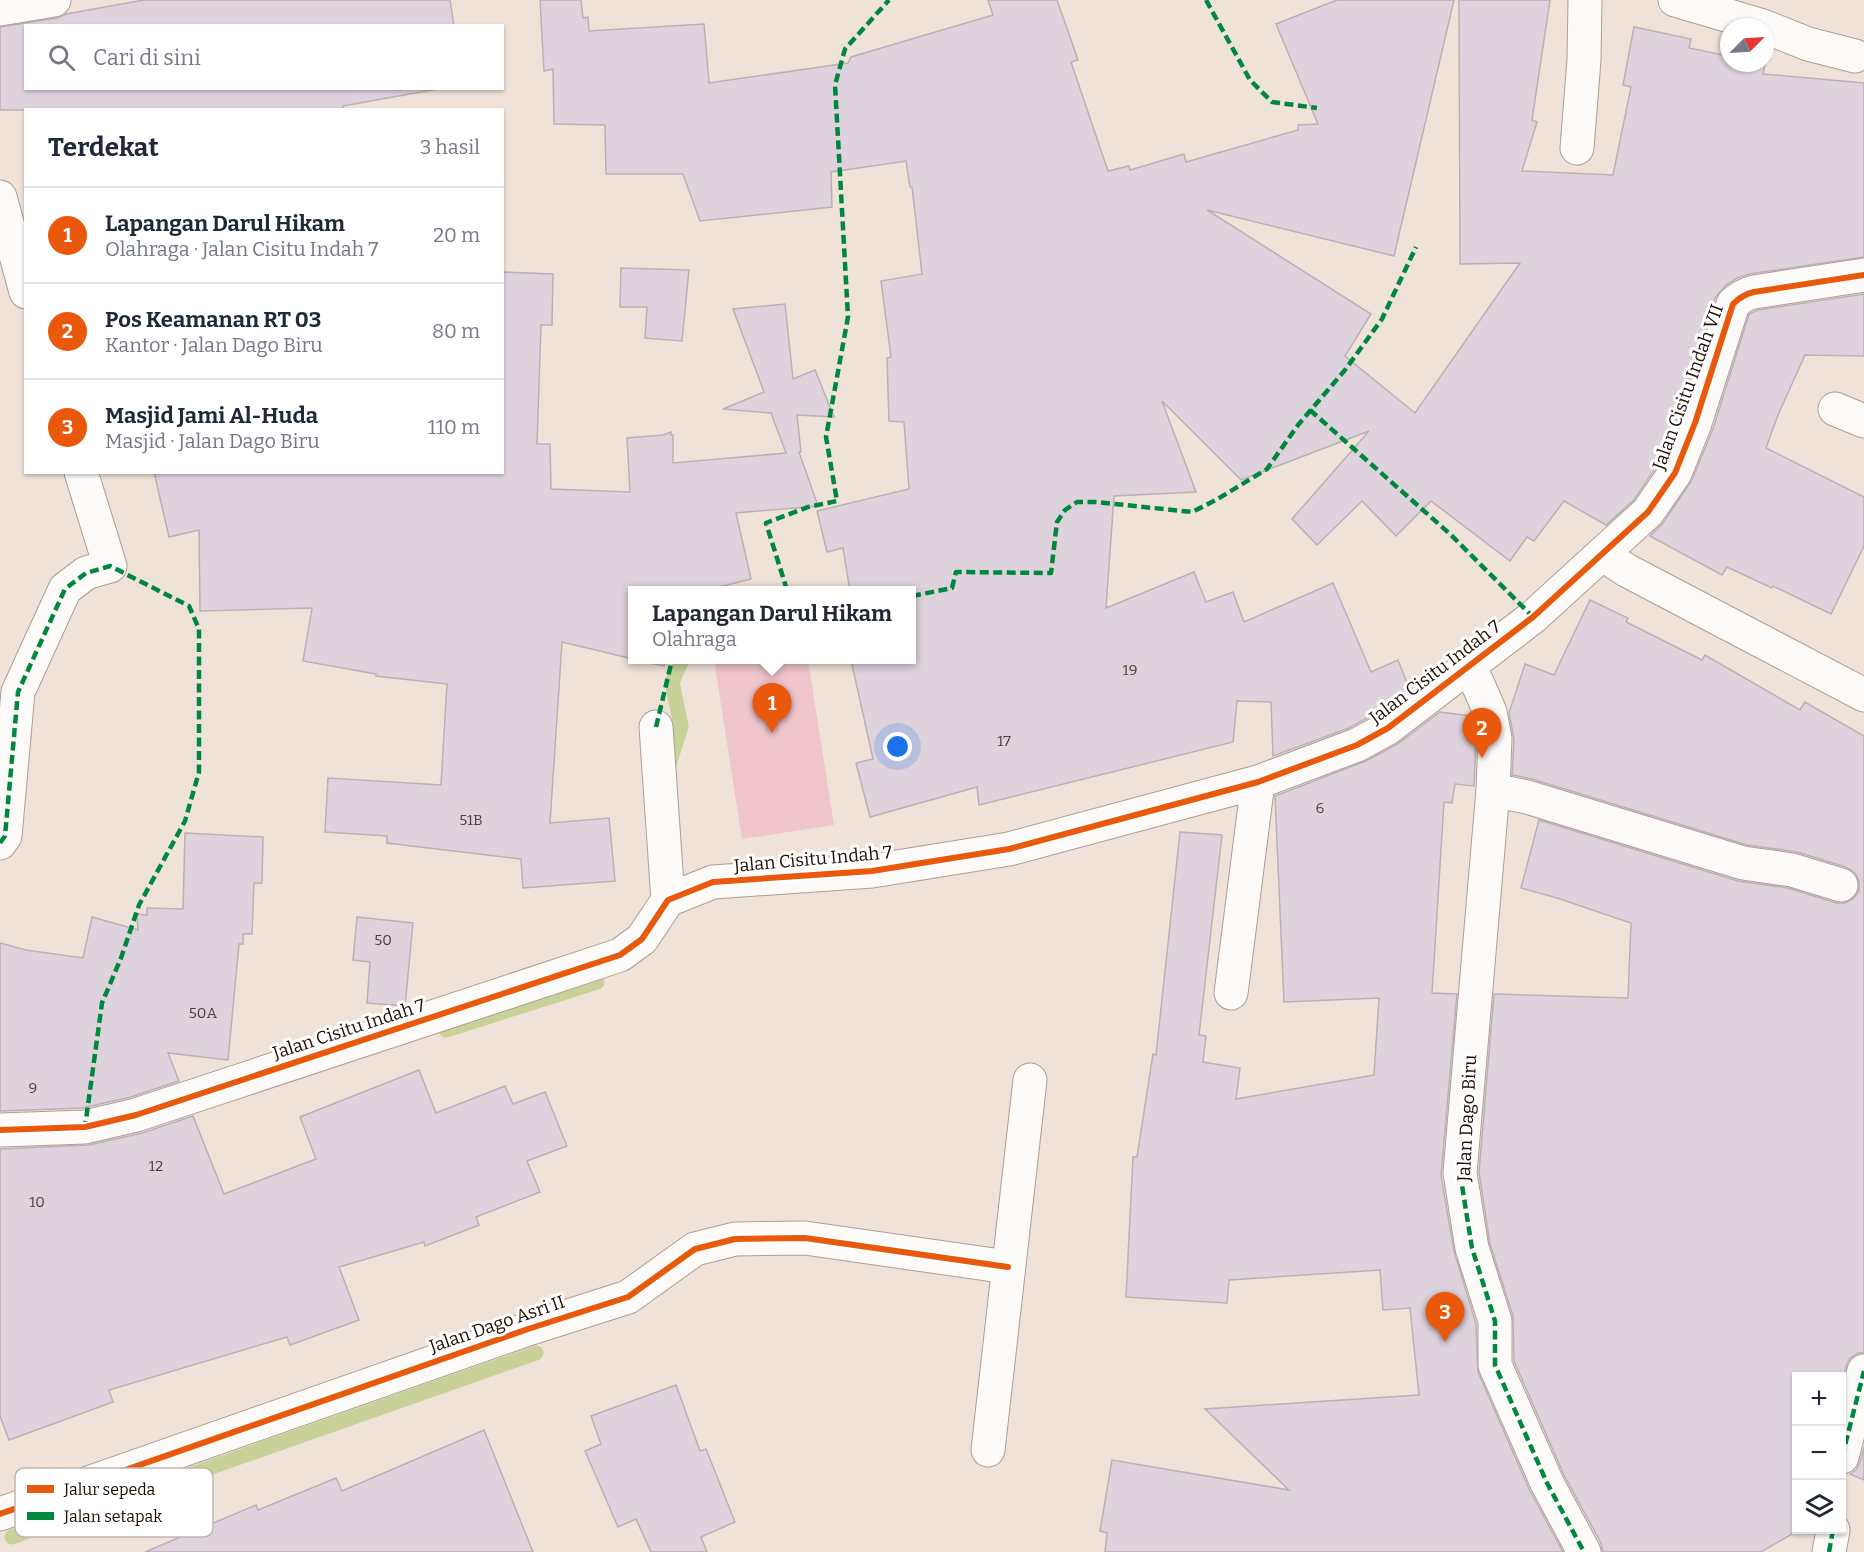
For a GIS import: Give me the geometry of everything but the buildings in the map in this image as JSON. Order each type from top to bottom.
[{"type":"street","points":[[0,9],[54,0]]},
{"type":"street","points":[[1577,148],[1584,60],[1585,0]]},
{"type":"street","points":[[1675,0],[1763,26],[1808,44],[1855,56]]},
{"type":"street","points":[[0,197],[24,284]]},
{"type":"street","name":"Jalan Cisitu Indah VII","points":[[1602,554],[1648,512],[1675,473],[1695,423],[1733,304],[1746,294],[1754,292],[1864,275]]},
{"type":"street","points":[[0,843],[5,836],[18,692],[65,589],[86,573],[110,566],[82,474]]},
{"type":"street","points":[[1602,554],[1626,570],[1864,695]]},
{"type":"street","name":"Jalan Cisitu Indah 7","points":[[0,1130],[85,1127],[136,1115],[620,955],[642,939],[668,900],[713,882],[872,871],[1009,849],[1258,782],[1357,746],[1388,728],[1533,617],[1602,554]]},
{"type":"street","name":"Jalan Dago Biru","points":[[1470,666],[1490,712],[1495,738],[1493,790],[1460,1173],[1472,1248],[1495,1321],[1495,1365],[1547,1483],[1584,1552]]},
{"type":"street","points":[[656,727],[668,900]]},
{"type":"street","points":[[1231,993],[1258,782]]},
{"type":"street","points":[[1493,790],[1527,796],[1743,863],[1792,870],[1841,885]]},
{"type":"street","points":[[988,1450],[1030,1080]]},
{"type":"street","name":"Jalan Dago Asri II","points":[[131,1468],[528,1329],[628,1297],[695,1249],[735,1239],[805,1238],[1008,1267]]},
{"type":"street","points":[[1846,1441],[1864,1371]]},
{"type":"street","name":"Jalan Dago Asri II","points":[[0,1514],[15,1509]]},
{"type":"street","points":[[1829,1552],[1832,1534]]},
{"type":"shaded area","points":[[715,664],[809,664],[834,825],[742,839]]},
{"type":"waterway","points":[[668,768],[681,726],[672,682],[680,664]]},
{"type":"waterway","points":[[446,1030],[597,982]]},
{"type":"waterway","points":[[209,1468],[536,1353]]},
{"type":"marked path","points":[[786,586],[766,523],[808,507],[837,501],[826,437],[848,317],[835,85],[845,49],[889,0]]},
{"type":"marked path","points":[[1206,0],[1250,80],[1272,102],[1317,108]]},
{"type":"marked path","points":[[916,595],[952,588],[956,572],[1051,573],[1057,522],[1065,510],[1077,502],[1192,512],[1267,469],[1298,425],[1345,370],[1382,319],[1416,247]]},
{"type":"marked path","points":[[1310,410],[1450,534],[1533,617]]},
{"type":"marked path","points":[[0,843],[5,836],[18,692],[65,589],[86,573],[110,566],[189,606],[199,629],[199,772],[185,821],[139,905],[121,958],[102,1003],[85,1127]]},
{"type":"marked path","points":[[656,727],[671,664]]},
{"type":"marked path","points":[[1460,1173],[1472,1248],[1495,1321],[1495,1365],[1547,1483],[1584,1552]]},
{"type":"marked path","points":[[1846,1441],[1864,1371]]},
{"type":"marked path","points":[[1829,1552],[1832,1534]]},
{"type":"cycle path","points":[[0,1130],[85,1127],[136,1115],[620,955],[642,939],[668,900],[713,882],[872,871],[1009,849],[1258,782],[1357,745],[1388,728],[1533,617],[1648,512],[1675,473],[1695,423],[1733,304],[1745,295],[1754,292],[1864,275]]},
{"type":"cycle path","points":[[131,1468],[528,1329],[628,1297],[695,1249],[735,1239],[805,1238],[1008,1267]]},
{"type":"cycle path","points":[[0,1514],[15,1509]]},
{"type":"place","name":"Lapangan Darul Hikam","points":[[772,733]]},
{"type":"place","name":"Pos Keamanan RT 03","points":[[1482,758]]},
{"type":"place","name":"Masjid Jami Al-Huda","points":[[1445,1342]]}]
